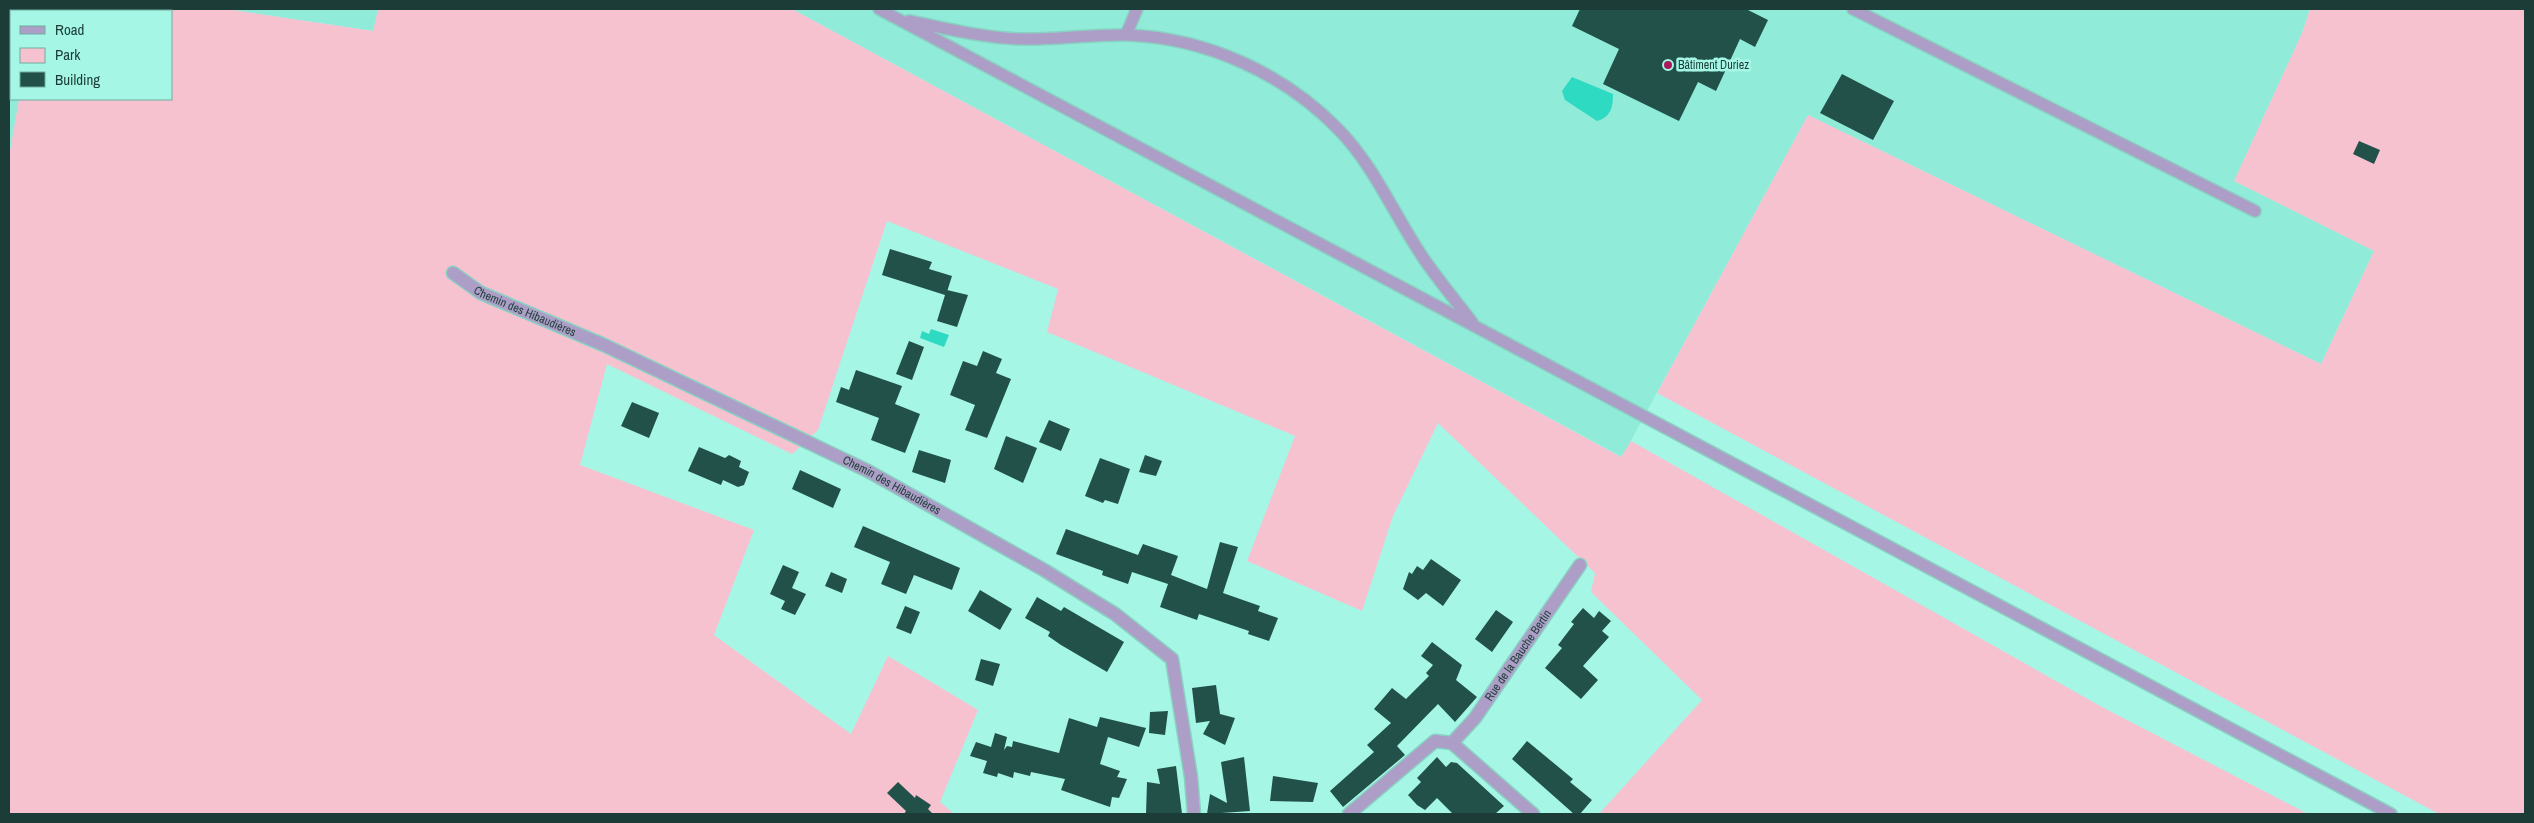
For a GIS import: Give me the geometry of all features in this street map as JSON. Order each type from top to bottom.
[{"type":"street","name":"Chemin des Hibaudières","points":[[453,272],[480,293],[604,345],[868,471],[1044,570],[1115,614],[1172,660],[1191,777],[1194,814]]},
{"type":"street","name":"Rue de la Bauche Bertin","points":[[1452,743],[1474,718],[1580,565]]},
{"type":"street","points":[[1349,814],[1435,741],[1452,743],[1533,814]]},
{"type":"lane","points":[[879,9],[2390,814]]},
{"type":"lane","points":[[1126,35],[1137,9]]},
{"type":"lane","points":[[1857,10],[2255,211]]},
{"type":"lane","points":[[897,19],[987,36],[1021,39],[1126,35],[1162,38],[1198,46],[1236,59],[1268,75],[1306,101],[1339,131],[1366,164],[1424,259],[1475,325]]},
{"type":"shaded area","points":[[9,9],[35,9],[10,10],[10,100],[19,100],[9,157]]},
{"type":"shaded area","points":[[226,9],[378,9],[374,31]]},
{"type":"shaded area","points":[[792,9],[2310,9],[2302,33],[2234,181],[2374,251],[2321,364],[1808,115],[1622,457]]},
{"type":"shaded area","points":[[1572,77],[1613,94],[1612,107],[1605,117],[1597,121],[1565,100],[1562,91]]},
{"type":"shaded area","points":[[931,329],[949,335],[944,347],[920,338],[922,331],[929,334]]},
{"type":"green space","points":[[226,9],[373,31],[378,9],[792,9],[1621,457],[1631,441],[2102,707],[2308,814],[1599,814],[1702,700],[1591,592],[1595,573],[1438,423],[1393,516],[1362,611],[1247,561],[1295,436],[1047,332],[1058,289],[887,221],[818,430],[792,454],[607,364],[580,465],[754,530],[714,635],[851,734],[888,656],[978,710],[940,802],[954,814],[9,814],[9,157],[19,100],[172,100],[172,10],[34,10]]},
{"type":"green space","points":[[2310,9],[2525,9],[2525,814],[2439,814],[1657,393],[1808,115],[2321,364],[2374,251],[2234,181],[2302,33]]},
{"type":"building","name":"Bâtiment Duriez","points":[[1580,9],[1746,9],[1768,20],[1755,47],[1740,39],[1716,91],[1698,82],[1679,121],[1603,84],[1619,49],[1572,26]]},
{"type":"building","points":[[1842,74],[1894,101],[1873,140],[1820,113]]},
{"type":"building","points":[[2359,141],[2380,150],[2374,164],[2353,154]]},
{"type":"building","points":[[890,249],[932,262],[929,269],[952,276],[948,290],[968,295],[957,327],[937,321],[945,295],[882,275]]},
{"type":"building","points":[[909,341],[924,347],[912,380],[896,374]]},
{"type":"building","points":[[983,351],[1002,359],[996,373],[1011,379],[987,438],[965,430],[975,405],[950,395],[963,361],[977,366]]},
{"type":"building","points":[[856,370],[902,386],[895,404],[920,414],[905,453],[871,440],[879,418],[836,402],[841,387],[849,390]]},
{"type":"building","points":[[632,402],[659,413],[649,438],[621,426]]},
{"type":"building","points":[[1049,420],[1070,429],[1061,451],[1039,442]]},
{"type":"building","points":[[1006,436],[1037,448],[1023,483],[994,469]]},
{"type":"building","points":[[699,447],[725,458],[729,455],[741,461],[739,467],[749,472],[744,485],[738,487],[723,480],[721,485],[688,471]]},
{"type":"building","points":[[919,450],[951,460],[945,483],[912,472]]},
{"type":"building","points":[[1145,455],[1162,461],[1156,476],[1139,472]]},
{"type":"building","points":[[1100,458],[1130,469],[1118,504],[1105,500],[1103,503],[1085,496]]},
{"type":"building","points":[[800,470],[841,489],[833,508],[792,489]]},
{"type":"building","points":[[863,526],[960,568],[952,590],[914,575],[906,594],[881,584],[890,562],[854,547]]},
{"type":"building","points":[[1066,529],[1138,555],[1143,544],[1178,556],[1171,575],[1207,589],[1220,542],[1238,547],[1223,593],[1260,606],[1258,611],[1278,618],[1269,641],[1248,634],[1249,631],[1199,614],[1197,620],[1160,607],[1168,584],[1132,572],[1128,584],[1102,575],[1103,571],[1056,554]]},
{"type":"building","points":[[1431,559],[1461,580],[1443,606],[1426,593],[1418,600],[1403,589],[1409,572],[1412,574],[1417,566],[1423,570]]},
{"type":"building","points":[[783,565],[799,572],[792,588],[806,594],[795,615],[781,609],[785,601],[770,594]]},
{"type":"building","points":[[831,572],[847,579],[842,593],[825,586]]},
{"type":"building","points":[[980,590],[1012,609],[1000,630],[968,611]]},
{"type":"building","points":[[1037,597],[1061,611],[1064,607],[1124,642],[1107,672],[1061,645],[1048,636],[1050,632],[1025,618]]},
{"type":"building","points":[[905,606],[920,612],[911,634],[896,628]]},
{"type":"building","points":[[1583,608],[1594,618],[1599,611],[1611,621],[1602,631],[1609,637],[1583,666],[1598,680],[1581,699],[1545,668],[1562,648],[1558,645],[1574,624],[1571,622]]},
{"type":"building","points":[[1496,610],[1513,622],[1492,652],[1475,639]]},
{"type":"building","points":[[1432,642],[1462,665],[1456,680],[1477,697],[1455,722],[1438,704],[1397,746],[1405,755],[1343,807],[1330,791],[1374,752],[1367,745],[1391,723],[1374,709],[1392,688],[1406,699],[1429,676],[1426,673],[1433,665],[1421,656]]},
{"type":"building","points":[[981,659],[1000,664],[993,686],[975,680]]},
{"type":"building","points":[[1216,685],[1220,714],[1235,718],[1225,745],[1203,734],[1210,721],[1196,723],[1192,688]]},
{"type":"building","points":[[1168,711],[1165,735],[1149,733],[1150,712]]},
{"type":"building","points":[[1100,717],[1146,728],[1139,747],[1108,737],[1100,764],[1120,771],[1117,777],[1127,779],[1119,798],[1112,797],[1110,807],[1061,790],[1065,779],[1031,772],[1030,776],[1014,772],[1013,778],[998,773],[997,777],[983,773],[987,761],[970,756],[976,742],[991,747],[995,733],[1007,737],[1004,750],[1007,746],[1012,747],[1013,741],[1059,753],[1069,718],[1097,727]]},
{"type":"building","points":[[1527,741],[1573,779],[1570,782],[1592,800],[1580,814],[1574,814],[1512,759]]},
{"type":"building","points":[[1244,757],[1250,811],[1207,814],[1210,794],[1227,803],[1221,762]]},
{"type":"building","points":[[1437,757],[1446,767],[1451,762],[1457,763],[1504,806],[1495,814],[1453,814],[1437,798],[1425,810],[1417,805],[1408,795],[1421,782],[1417,778]]},
{"type":"building","points":[[1176,766],[1182,814],[1146,814],[1147,782],[1160,784],[1157,769]]},
{"type":"building","points":[[1273,776],[1318,783],[1313,802],[1270,801]]},
{"type":"building","points":[[898,782],[915,798],[916,795],[931,805],[928,809],[933,814],[904,814],[906,811],[887,793]]},
{"type":"place","name":"Bâtiment Duriez","points":[[1668,65]]}]
